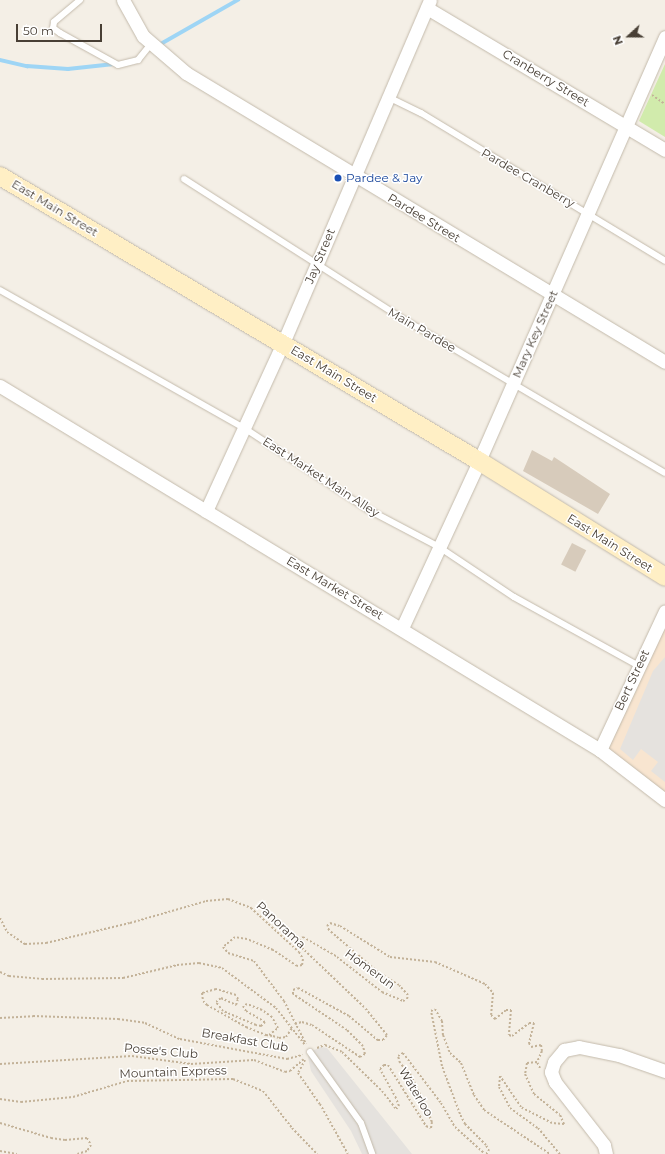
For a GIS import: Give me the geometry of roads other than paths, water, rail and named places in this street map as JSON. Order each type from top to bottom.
[{"type":"main road","name":"East Main Street","points":[[0,176],[479,461],[665,577]]},
{"type":"street","name":"Pardee Street","points":[[123,0],[132,20],[151,44],[186,73],[354,176],[665,362]]},
{"type":"street","name":"Jay Street","points":[[206,511],[283,343],[429,4]]},
{"type":"street","name":"Cranberry Street","points":[[429,4],[665,150]]},
{"type":"street","name":"Mary Key Street","points":[[402,628],[514,383],[665,37]]},
{"type":"street","name":"East Market Street","points":[[0,386],[402,628],[600,750],[665,800]]},
{"type":"street","name":"Bert Street","points":[[600,750],[665,611]]},
{"type":"street","points":[[606,1154],[604,1145],[555,1082],[551,1072],[554,1062],[564,1050],[578,1047],[619,1055],[665,1071]]},
{"type":"lane","points":[[80,0],[54,22],[53,28],[118,65],[138,60],[151,44]]},
{"type":"lane","name":"Pardee Cranberry","points":[[388,97],[421,113],[535,184],[575,205],[588,215],[665,262]]},
{"type":"lane","name":"Main Pardee","points":[[184,180],[317,263],[395,314],[665,473]]},
{"type":"lane","name":"East Market Main Alley","points":[[0,290],[244,428],[367,509],[439,547],[514,598],[640,666]]},
{"type":"lane","points":[[310,1052],[362,1123],[372,1154]]},
{"type":"waterway","points":[[159,45],[238,0]]},
{"type":"waterway","points":[[0,60],[27,66],[68,69],[114,64]]},
{"type":"place","name":"Pardee & Jay","points":[[338,178]]}]
